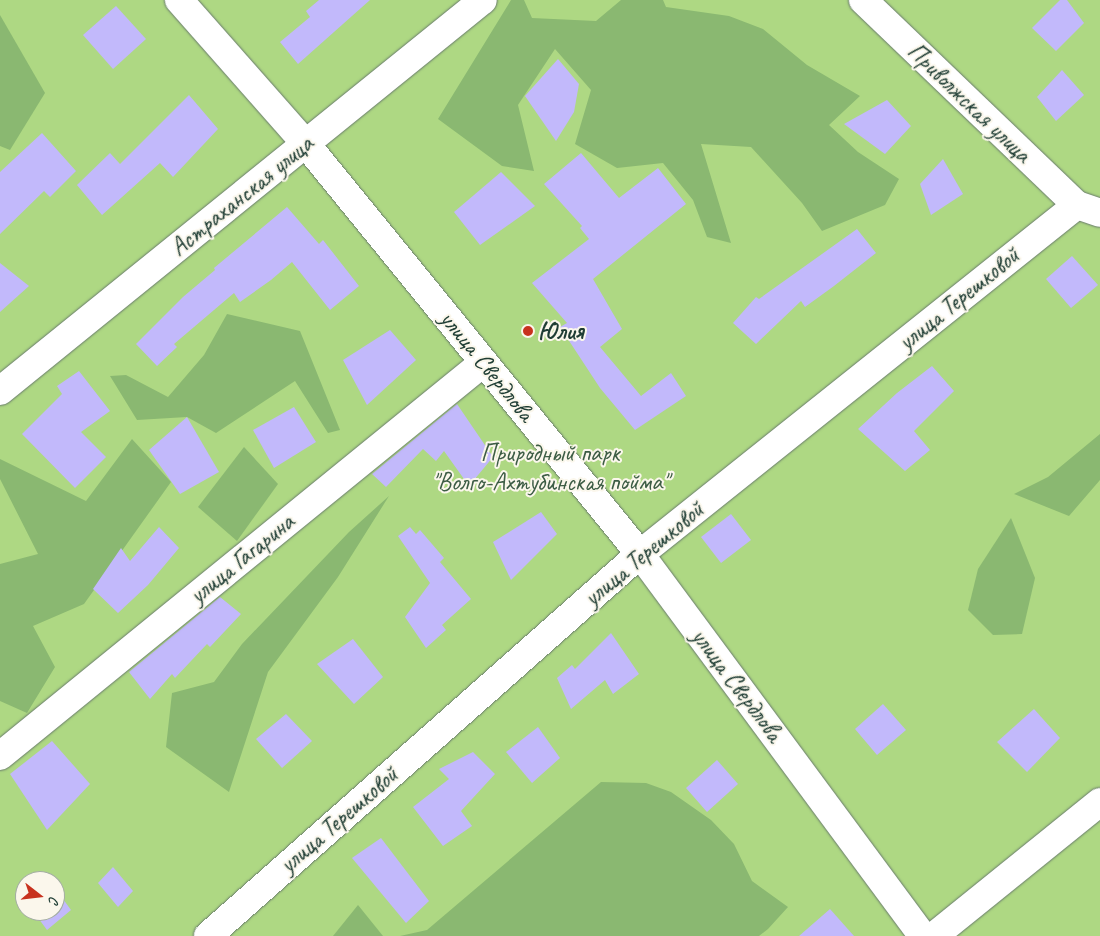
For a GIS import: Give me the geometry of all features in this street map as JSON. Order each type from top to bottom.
[{"type":"street","name":"улица Свердлова","points":[[180,0],[306,144],[640,554],[924,936]]},
{"type":"street","name":"Астраханская улица","points":[[0,391],[483,0]]},
{"type":"street","name":"Приволжская улица","points":[[863,0],[1088,209]]},
{"type":"street","name":"улица Терешковой","points":[[208,936],[640,554],[1088,209]]},
{"type":"street","name":"улица Гагарина","points":[[0,756],[484,362]]},
{"type":"street","points":[[934,936],[1100,802]]},
{"type":"green space","name":"Природный парк \"Волго-Ахтубинская пойма\"","points":[[0,0],[1100,0],[1100,936],[0,936]]},
{"type":"green space","points":[[511,0],[524,0],[532,18],[596,21],[621,0],[663,0],[666,7],[729,16],[763,29],[807,65],[860,96],[829,125],[858,152],[899,179],[885,205],[822,231],[802,203],[751,147],[701,144],[731,243],[707,237],[693,200],[663,163],[617,168],[575,144],[591,90],[555,49],[518,105],[534,171],[502,166],[438,119]]},
{"type":"green space","points":[[0,15],[45,93],[10,150],[0,146]]},
{"type":"green space","points":[[227,314],[300,331],[340,430],[328,433],[295,381],[216,433],[187,417],[137,420],[110,376],[126,375],[168,397],[204,355]]},
{"type":"green space","points":[[1100,434],[1100,480],[1069,516],[1014,494],[1048,477]]},
{"type":"green space","points":[[132,439],[171,482],[84,604],[33,626],[55,667],[27,713],[0,701],[0,564],[38,554],[0,479],[0,459],[86,501]]},
{"type":"green space","points":[[244,447],[278,484],[237,541],[198,507]]},
{"type":"green space","points":[[389,496],[338,577],[268,672],[229,792],[166,747],[172,693],[214,682],[242,644],[349,532]]},
{"type":"green space","points":[[1011,518],[1035,578],[1022,634],[993,635],[968,610],[978,569]]},
{"type":"green space","points":[[601,782],[646,783],[671,792],[711,820],[734,844],[752,881],[788,907],[759,936],[400,936],[427,930]]},
{"type":"green space","points":[[358,905],[383,936],[333,936]]},
{"type":"building","points":[[319,0],[370,0],[298,64],[280,42],[310,17],[306,11]]},
{"type":"building","points":[[1060,0],[1067,0],[1084,23],[1056,51],[1032,28]]},
{"type":"building","points":[[116,6],[146,39],[113,69],[83,35]]},
{"type":"building","points":[[558,59],[579,84],[574,112],[556,141],[525,96]]},
{"type":"building","points":[[1062,70],[1084,95],[1056,121],[1037,97]]},
{"type":"building","points":[[189,95],[218,129],[173,177],[160,163],[102,215],[77,185],[110,153],[120,164]]},
{"type":"building","points":[[887,100],[911,126],[885,154],[844,124]]},
{"type":"building","points":[[42,133],[76,171],[50,197],[44,191],[0,234],[0,172]]},
{"type":"building","points":[[581,153],[619,198],[658,168],[686,204],[593,279],[622,329],[600,347],[641,396],[671,373],[686,396],[635,430],[600,388],[560,327],[567,323],[532,283],[589,239],[580,228],[582,226],[544,184]]},
{"type":"building","points":[[943,159],[963,194],[931,215],[920,184]]},
{"type":"building","points":[[501,172],[535,206],[480,245],[454,212]]},
{"type":"building","points":[[287,207],[319,244],[323,240],[359,286],[330,310],[292,262],[240,302],[234,293],[174,344],[177,347],[157,366],[136,344],[183,297],[215,270],[214,268]]},
{"type":"building","points":[[857,229],[876,253],[834,286],[805,307],[801,301],[756,344],[733,323],[756,297],[759,299]]},
{"type":"building","points":[[1072,256],[1098,285],[1071,308],[1046,279]]},
{"type":"building","points":[[0,263],[29,286],[0,312]]},
{"type":"building","points":[[390,330],[416,360],[367,405],[343,360]]},
{"type":"building","points":[[932,366],[954,391],[914,431],[930,450],[905,471],[858,429],[897,393]]},
{"type":"building","points":[[79,371],[110,411],[81,432],[106,457],[75,488],[22,434],[62,394],[57,386]]},
{"type":"building","points":[[457,404],[493,457],[469,486],[444,451],[436,461],[423,449],[386,487],[372,474]]},
{"type":"building","points":[[294,407],[316,442],[274,468],[253,430]]},
{"type":"building","points":[[187,417],[219,472],[180,494],[149,450]]},
{"type":"building","points":[[541,512],[557,534],[511,580],[493,542]]},
{"type":"building","points":[[731,514],[751,540],[721,563],[701,537]]},
{"type":"building","points":[[159,527],[179,548],[148,585],[118,613],[93,589],[121,548],[130,561]]},
{"type":"building","points":[[410,527],[416,534],[420,530],[444,558],[440,562],[471,599],[442,625],[446,630],[426,648],[405,617],[430,583],[398,536]]},
{"type":"building","points":[[220,597],[241,614],[210,647],[207,644],[175,678],[172,674],[150,699],[129,672]]},
{"type":"building","points":[[611,633],[639,674],[613,694],[605,680],[571,709],[557,678],[572,665],[575,669]]},
{"type":"building","points":[[353,639],[383,677],[354,704],[317,664]]},
{"type":"building","points":[[883,704],[906,730],[877,755],[855,729]]},
{"type":"building","points":[[1034,709],[1060,738],[1027,772],[997,742]]},
{"type":"building","points":[[286,714],[312,741],[282,768],[256,739]]},
{"type":"building","points":[[538,727],[560,758],[532,783],[506,752]]},
{"type":"building","points":[[52,741],[90,784],[47,830],[10,774]]},
{"type":"building","points":[[473,752],[495,774],[461,811],[472,826],[443,846],[413,807],[449,779],[439,769]]},
{"type":"building","points":[[717,760],[738,784],[707,812],[686,788]]},
{"type":"building","points":[[381,838],[429,901],[406,923],[352,858]]},
{"type":"building","points":[[113,867],[133,891],[118,907],[98,883]]},
{"type":"building","points":[[65,902],[71,910],[65,915]]},
{"type":"building","points":[[830,909],[854,936],[799,936]]},
{"type":"building","points":[[40,921],[58,921],[47,930]]},
{"type":"place","name":"Юлия","points":[[528,331]]}]
